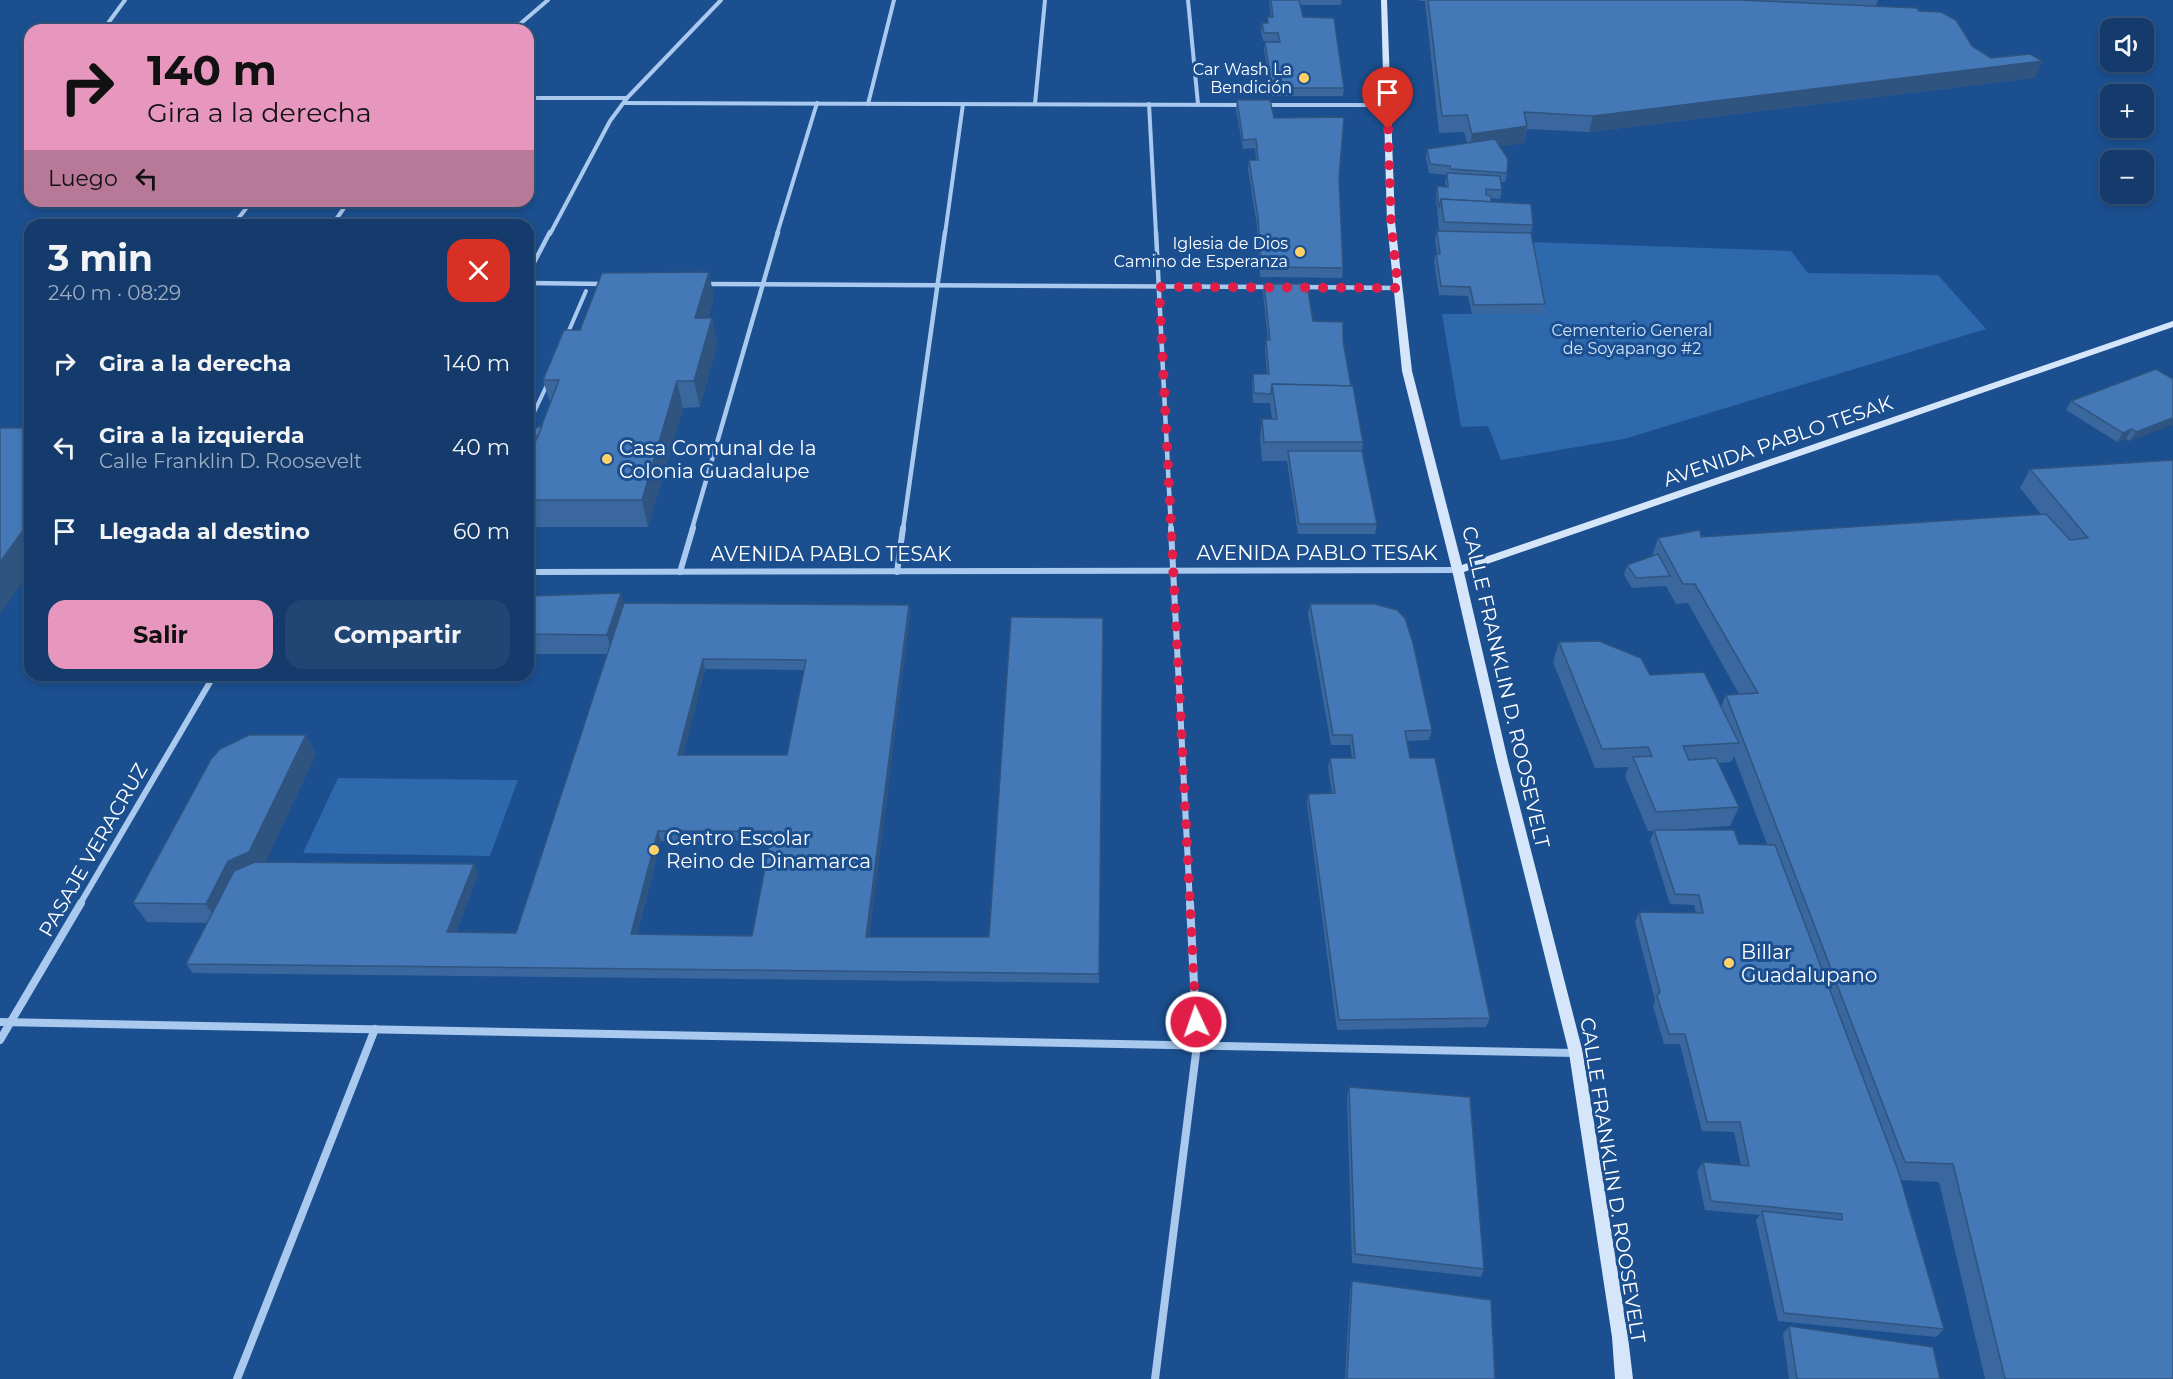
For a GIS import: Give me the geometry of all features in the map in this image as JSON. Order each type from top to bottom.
[{"type":"main road","name":"CALLE FRANKLIN D. ROOSEVELT","points":[[1384,0],[1391,222],[1407,371],[1576,1053],[1620,1337],[1624,1379]]},
{"type":"main road","name":"AVENIDA PABLO TESAK","points":[[1458,570],[2173,324]]},
{"type":"street","points":[[107,24],[125,0]]},
{"type":"street","points":[[520,24],[548,0]]},
{"type":"street","points":[[534,263],[610,121],[625,100],[721,0]]},
{"type":"street","points":[[868,104],[894,0]]},
{"type":"street","points":[[1035,104],[1045,0]]},
{"type":"street","points":[[1188,0],[1198,105]]},
{"type":"street","points":[[534,98],[868,104],[1387,105]]},
{"type":"street","points":[[680,572],[762,284],[817,103]]},
{"type":"street","points":[[897,572],[963,104]]},
{"type":"street","points":[[1149,104],[1197,1045],[1155,1379]]},
{"type":"street","points":[[238,219],[247,207]]},
{"type":"street","points":[[534,283],[611,284]]},
{"type":"street","points":[[704,284],[1277,287]]},
{"type":"street","points":[[1288,287],[1398,288]]},
{"type":"street","name":"AVENIDA PABLO TESAK","points":[[534,572],[1458,570]]},
{"type":"street","name":"PASAJE VERACRUZ","points":[[0,1040],[211,681]]},
{"type":"street","points":[[0,1022],[1576,1053]]},
{"type":"street","points":[[237,1379],[375,1029]]},
{"type":"lane","points":[[563,346],[586,291]]},
{"type":"lane","points":[[534,412],[549,379]]},
{"type":"green space","name":"Cementerio General de Soyapango #2","points":[[1529,242],[1791,251],[1808,273],[1938,275],[1986,329],[1624,439],[1501,460],[1488,426],[1461,427],[1442,314],[1542,314]]},
{"type":"green space","points":[[338,778],[518,780],[490,856],[303,853]]},
{"type":"building","points":[[1271,0],[1299,0],[1303,17],[1334,18],[1344,88],[1272,88],[1265,42],[1280,42],[1278,33],[1264,33],[1262,23],[1268,23],[1267,17],[1273,17]]},
{"type":"building","points":[[1428,0],[1740,0],[1917,8],[1919,11],[1941,12],[1956,20],[1972,46],[1991,58],[2030,54],[2042,61],[1593,116],[1524,112],[1527,126],[1472,134],[1467,115],[1442,116]]},
{"type":"building","points":[[1237,100],[1270,100],[1274,118],[1344,117],[1339,178],[1343,268],[1261,267],[1258,217],[1249,160],[1258,160],[1256,139],[1243,140]]},
{"type":"building","points":[[1495,139],[1508,159],[1507,173],[1451,169],[1450,166],[1430,164],[1427,149]]},
{"type":"building","points":[[1447,173],[1500,176],[1502,190],[1486,189],[1486,195],[1491,196],[1491,202],[1441,199],[1439,208],[1437,186],[1448,187]]},
{"type":"building","points":[[1441,199],[1531,204],[1533,225],[1444,222]]},
{"type":"building","points":[[1437,231],[1531,233],[1545,304],[1474,305],[1470,287],[1441,286],[1436,253],[1440,254]]},
{"type":"building","name":"Casa Comunal de la Colonia Guadalupe","points":[[709,272],[695,318],[712,318],[694,381],[677,381],[642,500],[534,500],[534,445],[559,380],[543,380],[564,330],[580,330],[602,273]]},
{"type":"building","points":[[1264,284],[1307,284],[1313,321],[1343,322],[1343,341],[1351,386],[1272,384],[1271,394],[1254,393],[1253,374],[1269,374],[1266,340],[1270,340]]},
{"type":"building","points":[[2156,369],[2173,379],[2173,418],[2136,432],[2132,429],[2123,433],[2071,401]]},
{"type":"building","points":[[1272,384],[1353,386],[1363,442],[1264,442],[1262,419],[1277,419]]},
{"type":"building","points":[[542,426],[538,436],[534,437],[534,428]]},
{"type":"building","points":[[0,428],[24,428],[24,529],[0,562]]},
{"type":"building","points":[[1288,451],[1362,451],[1377,524],[1299,524]]},
{"type":"building","points":[[2173,460],[2173,1379],[2005,1379],[1953,1164],[1905,1162],[1726,695],[1758,693],[1695,584],[1683,584],[1658,538],[1700,530],[1701,537],[2046,514],[2070,540],[2088,538],[2030,469]]},
{"type":"building","points":[[1658,554],[1670,576],[1636,578],[1627,565]]},
{"type":"building","points":[[621,593],[607,635],[534,634],[534,596]]},
{"type":"building","points":[[624,603],[909,605],[866,937],[989,937],[1011,617],[1103,618],[1099,974],[186,964],[234,871],[255,862],[474,864],[447,932],[516,933]],"holes":[[[703,659],[806,660],[787,755],[678,755]],[[658,831],[772,831],[752,936],[631,934]]]},
{"type":"building","points":[[1310,604],[1375,604],[1397,610],[1405,618],[1413,643],[1432,730],[1405,731],[1410,758],[1435,758],[1490,1018],[1339,1020],[1308,794],[1335,793],[1330,758],[1355,758],[1352,735],[1333,735]]},
{"type":"building","points":[[1599,641],[1641,658],[1650,675],[1704,672],[1739,743],[1683,746],[1689,760],[1716,758],[1739,807],[1656,812],[1633,757],[1652,756],[1648,747],[1602,749],[1559,642]]},
{"type":"building","points":[[249,735],[306,735],[249,852],[228,861],[206,904],[133,903],[211,759],[220,749]]},
{"type":"building","points":[[1654,830],[1734,830],[1739,844],[1775,845],[1898,1170],[1944,1329],[1784,1313],[1762,1211],[1842,1220],[1842,1214],[1711,1201],[1703,1162],[1749,1166],[1740,1122],[1707,1122],[1685,1034],[1669,1034],[1657,996],[1660,992],[1639,912],[1703,913],[1699,895],[1675,894]]},
{"type":"building","points":[[1349,1087],[1470,1097],[1484,1269],[1355,1254]]},
{"type":"building","points":[[1352,1281],[1491,1300],[1495,1379],[1347,1379]]},
{"type":"building","points":[[1789,1326],[1933,1347],[1940,1379],[1797,1379]]},
{"type":"place","name":"Car Wash La Bendición","points":[[1304,78]]},
{"type":"place","name":"Iglesia de Dios Camino de Esperanza","points":[[1300,252]]},
{"type":"place","name":"Casa Comunal de la Colonia Guadalupe","points":[[607,459]]},
{"type":"place","name":"Centro Escolar Reino de Dinamarca","points":[[654,850]]},
{"type":"place","name":"Billar Guadalupano","points":[[1729,963]]},
{"type":"route","points":[[1196,1022],[1159,287],[1398,288],[1391,222],[1388,129]]}]
